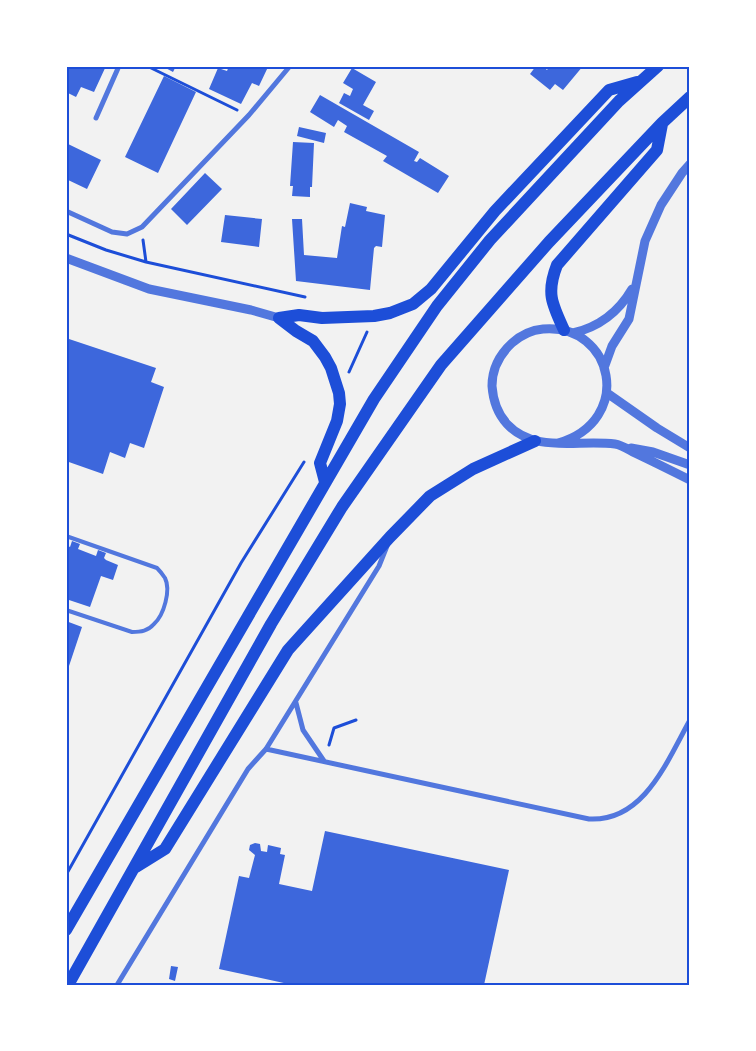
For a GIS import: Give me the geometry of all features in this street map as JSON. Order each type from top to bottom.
[{"type":"main road","points":[[66,930],[379,391],[438,306],[490,240],[619,101],[658,66]]},
{"type":"main road","points":[[279,318],[300,315],[330,318],[374,316],[390,313],[413,304],[431,289],[495,211],[609,90],[642,81]]},
{"type":"main road","points":[[68,985],[270,624],[342,507],[441,365],[549,242],[690,97]]},
{"type":"main road","points":[[568,332],[551,297],[551,280],[557,264],[657,150],[662,124]]},
{"type":"main road","points":[[279,318],[296,332],[313,342],[325,357],[331,368],[339,393],[340,404],[337,421],[320,462],[325,482]]},
{"type":"main road","points":[[134,868],[165,849],[288,650],[390,537],[430,496],[473,469],[535,441]]},
{"type":"street","points":[[96,118],[119,66]]},
{"type":"street","points":[[66,211],[112,232],[127,234],[142,228],[249,115],[288,71],[290,66]]},
{"type":"street","points":[[604,368],[612,346],[628,319],[645,241],[661,205],[690,164]]},
{"type":"street","points":[[66,258],[149,289],[279,318]]},
{"type":"street","points":[[636,283],[624,303],[607,319],[589,329],[568,332],[545,329],[526,333],[515,340],[498,359],[492,384],[493,397],[503,420],[523,437],[535,441],[558,443],[617,444],[653,452],[690,465]]},
{"type":"street","points":[[558,443],[582,434],[591,426],[599,416],[607,393],[607,380],[604,368],[597,354],[586,342],[568,332]]},
{"type":"street","points":[[607,393],[657,428],[690,448]]},
{"type":"street","points":[[617,444],[690,480]]},
{"type":"street","points":[[117,985],[248,769],[266,749],[296,703],[379,566],[390,537]]},
{"type":"street","points":[[296,703],[303,730],[324,761]]},
{"type":"street","points":[[266,749],[599,820],[616,816],[638,803],[664,767],[690,720]]},
{"type":"lane","points":[[66,536],[158,568],[166,580],[167,593],[160,617],[154,625],[143,632],[132,632],[66,610]]},
{"type":"path","points":[[147,66],[249,115]]},
{"type":"path","points":[[142,228],[146,262]]},
{"type":"path","points":[[66,234],[106,250],[146,262],[309,298]]},
{"type":"path","points":[[339,393],[374,316]]},
{"type":"path","points":[[66,875],[241,563],[306,458]]},
{"type":"path","points":[[324,761],[334,728],[356,720]]},
{"type":"building","points":[[66,66],[106,66],[94,92],[81,87],[76,97],[66,92]]},
{"type":"building","points":[[162,66],[176,66],[173,72]]},
{"type":"building","points":[[229,66],[272,66],[271,68],[268,67],[259,86],[252,83],[241,104],[209,89],[218,68],[227,71]]},
{"type":"building","points":[[536,66],[542,66],[547,70],[550,66],[583,66],[563,90],[555,84],[550,90],[530,74]]},
{"type":"building","points":[[352,68],[376,82],[363,105],[374,111],[369,120],[339,103],[344,93],[350,96],[353,89],[343,83]]},
{"type":"building","points":[[164,76],[196,92],[158,173],[125,157]]},
{"type":"building","points":[[320,95],[419,152],[414,161],[417,162],[420,158],[449,176],[438,193],[383,161],[387,156],[344,132],[347,126],[338,120],[334,127],[310,112]]},
{"type":"building","points":[[299,127],[326,133],[324,143],[297,136]]},
{"type":"building","points":[[293,142],[314,143],[310,197],[292,196],[293,186],[290,186]]},
{"type":"building","points":[[66,143],[101,160],[87,189],[66,179]]},
{"type":"building","points":[[205,173],[222,189],[187,225],[171,209]]},
{"type":"building","points":[[350,203],[367,207],[366,211],[385,215],[382,247],[376,246],[374,248],[370,290],[296,281],[292,219],[302,219],[304,255],[337,258],[342,226],[345,227]]},
{"type":"building","points":[[225,215],[262,219],[259,247],[221,242]]},
{"type":"building","points":[[66,338],[156,368],[151,382],[164,387],[144,448],[130,443],[125,458],[110,452],[103,474],[66,461]]},
{"type":"building","points":[[72,541],[80,544],[78,549],[96,556],[98,550],[106,553],[104,558],[106,560],[118,565],[113,580],[101,576],[90,607],[66,599],[66,545],[70,547]]},
{"type":"building","points":[[66,621],[82,627],[67,672],[66,672]]},
{"type":"building","points":[[325,831],[509,870],[484,985],[293,985],[219,969],[239,876],[249,878],[255,855],[249,850],[250,845],[260,844],[261,851],[267,852],[268,845],[281,848],[280,854],[285,855],[279,884],[312,891]]},
{"type":"building","points":[[171,966],[178,967],[175,981],[169,979]]}]
